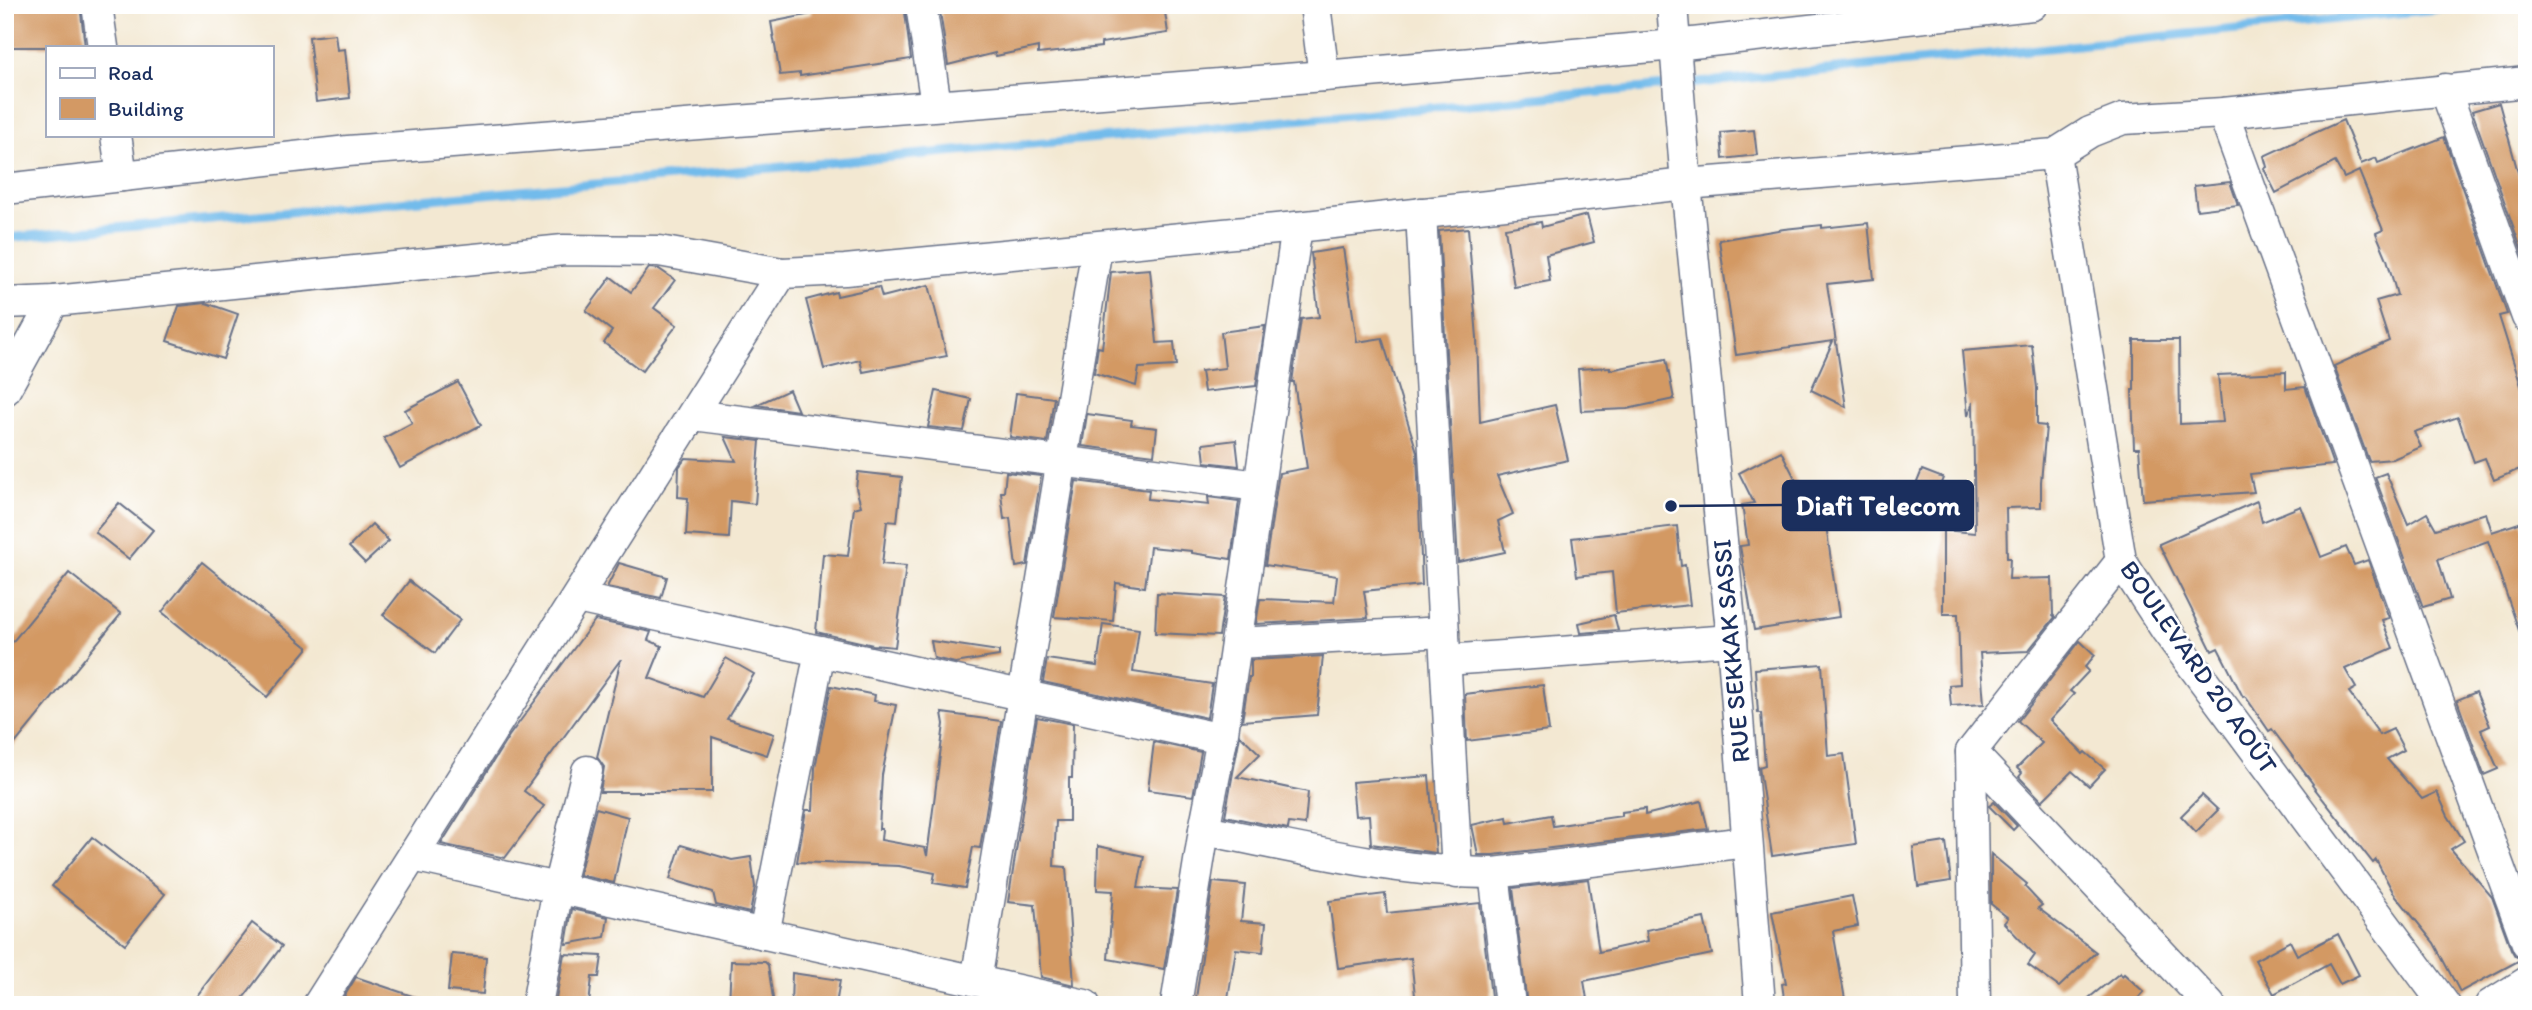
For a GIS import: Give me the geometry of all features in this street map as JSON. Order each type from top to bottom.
[{"type":"street","points":[[97,5],[103,46]]},
{"type":"street","points":[[921,5],[936,105]]},
{"type":"street","points":[[1315,5],[1324,76]]},
{"type":"street","name":"RUE SEKKAK SASSI","points":[[1672,5],[1686,184],[1732,640],[1760,1005]]},
{"type":"street","points":[[5,189],[348,151],[1324,76],[1675,45],[1900,12],[2032,5]]},
{"type":"street","points":[[5,303],[54,301],[564,250],[659,251],[782,273],[845,270],[1297,227],[1686,184],[2056,154],[2090,132],[2123,119],[2223,113],[2527,82]]},
{"type":"street","points":[[2445,89],[2527,317]]},
{"type":"street","points":[[2223,113],[2527,943]]},
{"type":"street","points":[[116,136],[122,176]]},
{"type":"street","name":"BOULEVARD 20 AOÛT","points":[[2056,154],[2121,561],[2166,630],[2445,1005]]},
{"type":"street","points":[[1421,213],[1457,873]]},
{"type":"street","points":[[1176,1005],[1204,830],[1222,739],[1297,227]]},
{"type":"street","points":[[976,981],[1097,247]]},
{"type":"street","points":[[318,1005],[782,273]]},
{"type":"street","points":[[5,390],[54,301]]},
{"type":"street","points":[[693,415],[1259,486]]},
{"type":"street","points":[[1975,1005],[1972,751],[2121,561]]},
{"type":"street","points":[[577,598],[1222,739]]},
{"type":"street","points":[[1236,643],[1445,646],[1732,640]]},
{"type":"street","points":[[764,934],[820,651]]},
{"type":"street","points":[[1972,751],[2210,1005]]},
{"type":"street","points":[[537,1005],[558,888],[587,771]]},
{"type":"street","points":[[1204,830],[1406,868],[1457,873],[1494,873],[1746,842]]},
{"type":"street","points":[[412,856],[1085,1005]]},
{"type":"street","points":[[1494,873],[1510,1005]]},
{"type":"street","points":[[2490,1005],[2527,982]]},
{"type":"building","points":[[5,5],[80,5],[85,46],[5,47]]},
{"type":"building","points":[[811,5],[904,5],[911,59],[800,76],[800,73],[780,75],[771,22],[812,14]]},
{"type":"building","points":[[939,5],[1164,5],[1168,33],[1101,43],[1101,47],[1038,54],[1038,47],[996,56],[995,53],[948,65]]},
{"type":"building","points":[[335,34],[337,50],[345,49],[350,98],[316,102],[309,37]]},
{"type":"building","points":[[2499,103],[2519,176],[2527,174],[2527,265],[2472,111]]},
{"type":"building","points":[[2343,120],[2361,164],[2376,158],[2378,163],[2444,137],[2507,314],[2499,316],[2527,405],[2527,466],[2494,480],[2485,458],[2474,462],[2458,417],[2414,432],[2421,447],[2393,459],[2369,461],[2334,366],[2389,341],[2376,301],[2397,295],[2376,233],[2383,230],[2359,171],[2344,178],[2335,162],[2276,193],[2264,169],[2267,167],[2264,156]]},
{"type":"building","points":[[1754,130],[1757,155],[1723,159],[1721,133]]},
{"type":"building","points":[[2230,182],[2238,205],[2197,210],[2194,186]]},
{"type":"building","points":[[1587,215],[1594,242],[1546,255],[1550,281],[1514,287],[1505,228],[1541,222],[1542,227]]},
{"type":"building","points":[[1868,223],[1874,279],[1827,284],[1846,407],[1811,390],[1833,341],[1736,355],[1719,240],[1784,229]]},
{"type":"building","points":[[1468,228],[1477,338],[1480,422],[1555,405],[1568,460],[1497,476],[1513,514],[1498,521],[1505,552],[1458,562],[1439,231]]},
{"type":"building","points":[[1343,248],[1357,342],[1382,338],[1417,452],[1422,585],[1364,591],[1368,618],[1256,624],[1260,599],[1334,602],[1337,576],[1265,565],[1279,473],[1307,468],[1292,382],[1301,319],[1319,317],[1311,253]]},
{"type":"building","points":[[649,268],[659,269],[675,280],[654,308],[677,325],[642,371],[604,343],[612,331],[586,311],[611,277],[631,292]]},
{"type":"building","points":[[1150,269],[1157,343],[1174,342],[1176,366],[1139,368],[1136,386],[1094,373],[1098,347],[1102,348],[1111,272]]},
{"type":"building","points":[[929,285],[947,356],[863,372],[860,360],[824,369],[806,300],[836,292],[837,296],[879,287],[882,297]]},
{"type":"building","points":[[206,303],[238,314],[223,359],[167,341],[179,306]]},
{"type":"building","points":[[1265,326],[1256,386],[1204,392],[1201,371],[1225,368],[1221,332]]},
{"type":"building","points":[[2134,340],[2179,340],[2180,424],[2223,422],[2218,375],[2286,372],[2286,389],[2305,387],[2333,465],[2250,474],[2254,492],[2143,500],[2139,448],[2134,448]]},
{"type":"building","points":[[2032,345],[2037,388],[2037,425],[2046,426],[2041,507],[2006,508],[2007,558],[2010,558],[2009,579],[2052,578],[2055,617],[2028,651],[1980,653],[1984,704],[1951,706],[1949,685],[1960,684],[1958,614],[1943,614],[1943,530],[1975,533],[1973,402],[1968,416],[1962,351]]},
{"type":"building","points":[[1666,359],[1674,399],[1627,409],[1581,411],[1578,369],[1610,367],[1610,370]]},
{"type":"building","points":[[458,382],[481,425],[400,468],[384,438],[412,423],[405,410]]},
{"type":"building","points":[[789,390],[798,411],[756,405]]},
{"type":"building","points":[[936,391],[971,399],[964,431],[928,427]]},
{"type":"building","points":[[1016,393],[1054,398],[1047,442],[1010,437]]},
{"type":"building","points":[[1087,414],[1132,420],[1131,425],[1157,428],[1154,455],[1082,446]]},
{"type":"building","points":[[725,437],[760,441],[755,504],[731,501],[729,538],[686,535],[688,498],[678,497],[679,467],[686,458],[736,461]]},
{"type":"building","points":[[1236,440],[1239,466],[1205,462],[1203,444]]},
{"type":"building","points":[[1781,451],[1805,498],[1822,497],[1839,617],[1754,630],[1740,546],[1748,545],[1742,505],[1754,503],[1739,473]]},
{"type":"building","points":[[1922,470],[1943,478],[1927,518],[1906,509]]},
{"type":"building","points":[[858,472],[902,477],[897,522],[887,521],[882,564],[906,566],[895,647],[873,645],[816,632],[823,554],[848,556],[854,508],[861,506],[856,488]]},
{"type":"building","points":[[1006,472],[1041,476],[1027,565],[1016,567],[1010,518],[1004,519],[1001,492],[1004,492]]},
{"type":"building","points":[[2386,473],[2408,524],[2427,513],[2436,529],[2486,513],[2492,532],[2522,522],[2527,536],[2527,641],[2523,642],[2488,541],[2438,559],[2450,599],[2423,607],[2375,477]]},
{"type":"building","points":[[1076,481],[1149,490],[1148,499],[1209,505],[1208,497],[1239,501],[1231,559],[1192,551],[1150,547],[1145,587],[1116,583],[1113,621],[1054,617]]},
{"type":"building","points":[[2257,501],[2262,522],[2301,506],[2321,557],[2346,547],[2354,565],[2368,560],[2389,618],[2382,620],[2393,648],[2345,669],[2356,688],[2349,692],[2380,735],[2393,729],[2404,750],[2387,759],[2422,799],[2437,792],[2464,841],[2451,849],[2492,897],[2511,949],[2515,956],[2522,959],[2460,992],[2434,943],[2393,892],[2376,860],[2373,863],[2272,729],[2269,731],[2245,696],[2243,697],[2218,648],[2212,651],[2159,544]]},
{"type":"building","points":[[119,503],[153,530],[129,559],[95,532]]},
{"type":"building","points":[[372,524],[389,541],[365,563],[349,547]]},
{"type":"building","points":[[1677,526],[1681,566],[1685,565],[1690,605],[1616,613],[1612,572],[1577,576],[1572,538]]},
{"type":"building","points":[[202,562],[308,648],[267,697],[162,612]]},
{"type":"building","points":[[619,563],[667,577],[661,598],[607,587]]},
{"type":"building","points":[[69,573],[121,614],[5,756],[5,651]]},
{"type":"building","points":[[409,581],[460,620],[435,653],[383,615]]},
{"type":"building","points":[[1157,593],[1225,597],[1219,636],[1155,633]]},
{"type":"building","points":[[1614,615],[1618,630],[1581,633],[1579,623]]},
{"type":"building","points":[[595,620],[651,632],[648,640],[662,646],[649,678],[703,697],[726,658],[754,674],[727,719],[774,734],[767,755],[712,737],[712,792],[600,792],[604,767],[597,757],[621,659],[524,791],[544,806],[505,858],[441,844],[509,736]]},
{"type":"building","points":[[1103,624],[1139,629],[1133,672],[1212,684],[1207,718],[1043,682],[1047,659],[1097,666]]},
{"type":"building","points":[[931,641],[999,651],[999,656],[955,663],[934,658]]},
{"type":"building","points":[[2080,641],[2095,655],[2085,667],[2089,671],[2070,691],[2074,694],[2050,720],[2083,754],[2085,752],[2105,769],[2089,786],[2072,771],[2042,801],[2019,777],[2022,773],[2017,768],[2042,743],[2018,721]]},
{"type":"building","points":[[1323,656],[1317,715],[1242,721],[1251,677],[1251,660]]},
{"type":"building","points":[[1822,664],[1828,756],[1844,754],[1856,844],[1772,856],[1759,767],[1765,765],[1755,669]]},
{"type":"building","points":[[1543,685],[1549,731],[1467,741],[1465,694]]},
{"type":"building","points":[[831,686],[875,695],[874,701],[896,705],[882,775],[879,829],[882,829],[881,840],[925,848],[927,856],[944,724],[942,713],[1001,721],[980,848],[973,847],[965,888],[933,883],[935,873],[899,866],[797,862],[806,810],[813,810],[815,768]]},
{"type":"building","points":[[2476,692],[2490,726],[2481,730],[2498,769],[2484,775],[2457,700]]},
{"type":"building","points":[[1037,717],[1073,724],[1069,821],[1056,821],[1054,866],[1066,867],[1074,985],[1041,977],[1035,905],[1008,902]]},
{"type":"building","points":[[1240,735],[1260,754],[1237,777],[1308,792],[1305,825],[1289,823],[1288,829],[1225,816]]},
{"type":"building","points":[[1154,742],[1201,752],[1193,796],[1148,790]]},
{"type":"building","points":[[1429,776],[1436,853],[1371,844],[1369,815],[1355,816],[1352,782]]},
{"type":"building","points":[[2202,795],[2218,810],[2196,832],[2181,816]]},
{"type":"building","points":[[1701,801],[1708,829],[1493,855],[1478,855],[1472,825],[1507,817],[1508,823],[1551,815],[1553,826],[1622,816],[1622,812],[1645,809],[1645,815]]},
{"type":"building","points":[[1994,802],[2017,826],[2013,830],[1989,806]]},
{"type":"building","points":[[596,808],[628,817],[614,883],[579,875]]},
{"type":"building","points":[[92,837],[165,894],[125,944],[52,886]]},
{"type":"building","points":[[1946,842],[1951,881],[1918,886],[1913,847]]},
{"type":"building","points":[[681,845],[732,860],[751,857],[755,887],[750,913],[716,905],[713,892],[670,879]]},
{"type":"building","points":[[1098,846],[1144,856],[1138,888],[1177,890],[1164,969],[1108,959],[1113,891],[1097,890]]},
{"type":"building","points":[[1991,854],[2027,884],[2025,887],[2042,905],[2038,908],[2096,952],[2059,987],[2028,965],[2035,955],[2004,923],[2008,918],[1991,904]]},
{"type":"building","points":[[1588,879],[1599,952],[1648,941],[1646,930],[1704,918],[1712,954],[1584,981],[1588,1005],[1527,1005],[1513,888]]},
{"type":"building","points":[[1213,882],[1245,885],[1241,921],[1266,923],[1263,952],[1236,949],[1227,1005],[1195,1005]]},
{"type":"building","points":[[1385,894],[1387,913],[1480,903],[1492,1005],[1416,1005],[1411,958],[1338,968],[1329,901]]},
{"type":"building","points":[[1852,896],[1858,926],[1833,931],[1846,1005],[1785,1005],[1782,984],[1786,983],[1772,912]]},
{"type":"building","points":[[572,909],[608,917],[605,937],[566,944]]},
{"type":"building","points":[[252,923],[282,946],[238,1005],[190,1005]]},
{"type":"building","points":[[2338,934],[2359,975],[2340,984],[2329,964],[2274,994],[2255,960],[2290,941],[2297,955]]},
{"type":"building","points":[[452,954],[486,957],[483,994],[448,991]]},
{"type":"building","points":[[564,954],[602,956],[599,977],[592,977],[589,1005],[555,1005]]},
{"type":"building","points":[[731,961],[765,962],[768,965],[774,1005],[729,1005]]},
{"type":"building","points":[[792,973],[840,980],[836,1005],[791,1005]]},
{"type":"building","points":[[2120,973],[2144,992],[2132,1005],[2080,1005]]},
{"type":"building","points":[[356,977],[427,1001],[426,1005],[339,1005]]},
{"type":"waterway","points":[[5,238],[1678,85],[2476,5]]},
{"type":"place","name":"Diafi Telecom","points":[[1671,506]]}]
